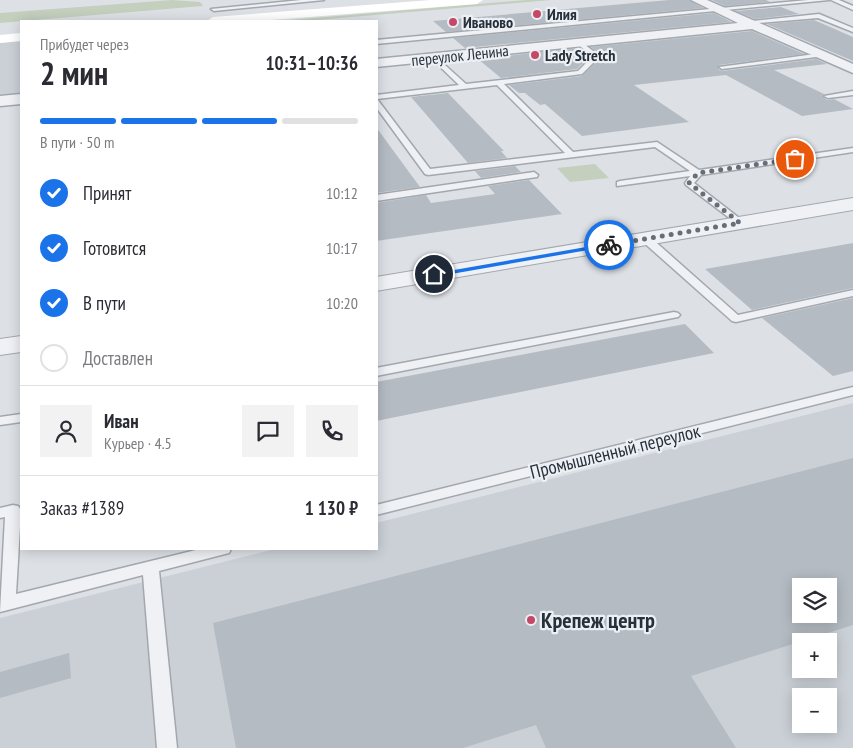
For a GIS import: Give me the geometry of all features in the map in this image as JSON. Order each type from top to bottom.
[{"type":"main road","points":[[215,17],[286,18],[477,0]]},
{"type":"main road","points":[[0,39],[20,37]]},
{"type":"street","points":[[697,0],[853,69]]},
{"type":"street","name":"переулок Ленина","points":[[378,63],[750,24]]},
{"type":"street","points":[[0,101],[20,99]]},
{"type":"street","points":[[378,284],[853,204]]},
{"type":"street","points":[[0,348],[20,344]]},
{"type":"lane","points":[[210,0],[215,17],[321,0]]},
{"type":"lane","points":[[378,42],[826,0]]},
{"type":"lane","points":[[834,0],[853,8]]},
{"type":"lane","points":[[750,24],[819,16],[853,30]]},
{"type":"lane","points":[[378,96],[580,72],[597,56],[579,43]]},
{"type":"lane","points":[[722,67],[822,55]]},
{"type":"lane","points":[[434,58],[464,86]]},
{"type":"lane","points":[[498,82],[571,154]]},
{"type":"lane","points":[[828,96],[853,93]]},
{"type":"lane","points":[[378,104],[428,172],[657,144],[698,173]]},
{"type":"lane","points":[[620,184],[698,173],[852,145]]},
{"type":"lane","points":[[698,173],[689,183],[740,223]]},
{"type":"lane","points":[[378,198],[534,175]]},
{"type":"lane","points":[[646,239],[736,319],[853,293]]},
{"type":"lane","points":[[378,372],[674,316]]},
{"type":"lane","name":"Промышленный переулок","points":[[378,510],[853,391]]},
{"type":"lane","points":[[0,421],[20,418]]},
{"type":"lane","points":[[0,513],[12,510],[4,604],[218,550]]},
{"type":"lane","points":[[150,567],[167,748]]},
{"type":"shaded area","points":[[20,41],[20,93],[0,95],[0,43]]},
{"type":"shaded area","points":[[853,403],[853,748],[0,748],[0,618],[271,550],[378,550],[378,522]]},
{"type":"green space","points":[[172,0],[200,2],[203,6],[0,23],[0,13]]},
{"type":"green space","points":[[526,0],[551,0],[317,20],[291,20]]},
{"type":"green space","points":[[595,164],[609,178],[570,182],[557,168]]},
{"type":"building","points":[[669,0],[689,0],[703,8],[446,32],[433,21]]},
{"type":"building","points":[[712,0],[766,0],[770,2],[725,6]]},
{"type":"building","points":[[781,7],[799,14],[755,19],[736,11]]},
{"type":"building","points":[[714,13],[731,22],[465,48],[453,38]]},
{"type":"building","points":[[814,20],[853,37],[853,61],[767,24]]},
{"type":"building","points":[[752,31],[804,54],[719,65],[718,69],[722,71],[816,59],[827,64],[774,70],[824,94],[822,96],[827,100],[834,99],[853,109],[802,116],[726,75],[634,85],[689,122],[582,136],[545,104],[540,105],[525,93],[519,93],[509,85],[582,76],[602,56],[591,47]]},
{"type":"building","points":[[580,48],[590,56],[577,69],[501,78],[478,59]]},
{"type":"building","points":[[448,93],[504,151],[501,151],[507,158],[468,163],[411,97]]},
{"type":"building","points":[[378,130],[420,187],[378,193]]},
{"type":"building","points":[[515,166],[521,172],[481,178],[475,171]]},
{"type":"building","points":[[529,180],[562,214],[378,241],[378,203],[426,195],[431,203],[495,194],[488,186]]},
{"type":"building","points":[[853,243],[853,288],[752,310],[705,269]]},
{"type":"building","points":[[853,298],[853,371],[833,376],[762,318]]},
{"type":"building","points":[[685,324],[714,353],[378,421],[378,382]]},
{"type":"building","points":[[853,458],[853,625],[828,633],[792,633],[792,644],[691,676],[736,748],[546,748],[536,725],[463,748],[236,748],[213,623]]},
{"type":"building","points":[[69,653],[71,678],[0,698],[0,672]]},
{"type":"way so far","points":[[609,245],[740,223],[689,183],[698,173],[795,159]]},
{"type":"place","name":"Илия","points":[[537,14]]},
{"type":"place","name":"Иваново","points":[[453,22]]},
{"type":"place","name":"Lady Stretch","points":[[535,55]]},
{"type":"place","name":"Крепеж центр","points":[[531,620]]},
{"type":"route","points":[[434,274],[609,245]]}]
